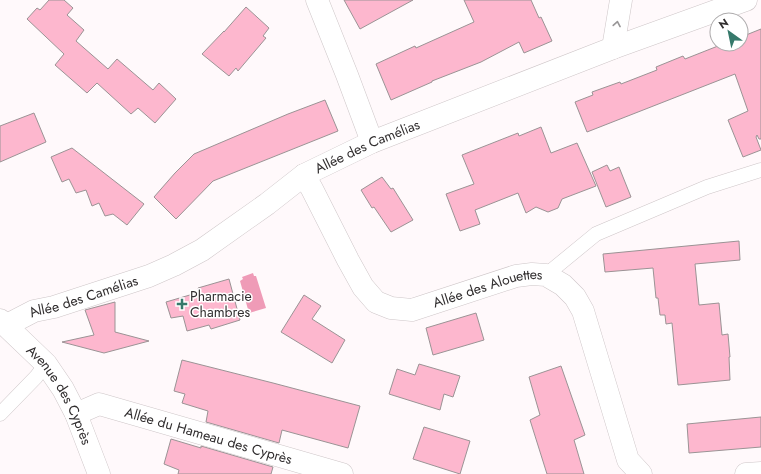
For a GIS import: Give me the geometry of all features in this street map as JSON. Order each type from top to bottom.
[{"type":"street","points":[[317,0],[350,81],[372,142]]},
{"type":"street","points":[[613,48],[621,0]]},
{"type":"street","name":"Allée des Camélias","points":[[3,322],[34,311],[142,279],[174,264],[202,250],[304,175],[372,142],[613,48],[746,0]]},
{"type":"street","name":"Allée des Alouettes","points":[[304,175],[359,280],[376,302],[391,308],[412,310],[516,276],[532,274],[546,275],[563,285],[575,297],[583,311],[628,460],[640,474]]},
{"type":"street","name":"Avenue des Cyprès","points":[[3,322],[46,364],[64,389],[76,414],[99,474]]},
{"type":"street","name":"Allée du Hameau des Cyprès","points":[[76,414],[99,404],[342,474]]},
{"type":"lane","points":[[546,275],[596,234],[707,187],[761,170]]},
{"type":"lane","points":[[0,414],[36,377],[46,364]]},
{"type":"shaded area","points":[[253,273],[254,276],[256,276],[266,308],[249,313],[240,281],[243,279],[242,277]]},
{"type":"building","points":[[49,0],[64,0],[73,8],[67,15],[84,30],[76,41],[108,69],[117,59],[153,90],[159,83],[176,99],[155,123],[138,108],[131,114],[97,83],[87,93],[55,65],[64,54],[27,19],[37,8],[40,10]]},
{"type":"building","points":[[344,0],[413,0],[360,29]]},
{"type":"building","points":[[464,0],[531,0],[552,41],[524,53],[519,42],[481,62],[432,81],[391,100],[376,64],[474,22]]},
{"type":"building","points":[[246,7],[269,28],[263,36],[266,38],[238,71],[236,68],[229,76],[202,54]]},
{"type":"building","points":[[761,29],[761,139],[759,139],[757,135],[756,137],[761,150],[743,157],[728,120],[748,111],[735,74],[587,132],[575,102],[593,95],[592,92],[620,82],[621,84],[657,70],[656,67],[683,56],[685,59],[709,50],[709,52],[749,52],[749,34]]},
{"type":"building","points":[[325,100],[338,131],[213,181],[176,219],[154,197],[194,154]]},
{"type":"building","points":[[34,113],[46,142],[0,162],[0,126]]},
{"type":"building","points":[[541,127],[551,153],[577,143],[596,186],[562,199],[558,208],[548,212],[536,207],[526,213],[518,193],[475,210],[480,224],[460,231],[446,194],[474,184],[462,155],[518,133],[519,136]]},
{"type":"building","points":[[72,148],[144,204],[127,225],[113,214],[105,216],[99,203],[92,206],[86,190],[76,193],[69,179],[62,182],[51,157]]},
{"type":"building","points":[[607,165],[610,171],[619,167],[631,197],[606,207],[592,172]]},
{"type":"building","points":[[382,177],[391,189],[393,188],[413,220],[391,232],[374,207],[372,208],[361,190]]},
{"type":"building","points":[[739,241],[740,260],[695,264],[699,305],[719,303],[722,335],[728,334],[730,380],[678,385],[672,323],[666,324],[665,315],[660,315],[658,298],[656,298],[653,268],[605,272],[603,254]]},
{"type":"building","points":[[229,279],[240,320],[211,329],[209,325],[187,331],[183,316],[171,318],[166,302],[200,292],[198,288]]},
{"type":"building","points":[[304,295],[321,306],[312,319],[345,340],[332,363],[281,332]]},
{"type":"building","points":[[115,302],[115,332],[149,341],[104,353],[62,342],[94,335],[85,310]]},
{"type":"building","points":[[476,313],[484,340],[433,355],[426,328]]},
{"type":"building","points":[[182,360],[360,406],[348,448],[282,430],[279,443],[206,422],[208,411],[182,403],[185,394],[174,391]]},
{"type":"building","points":[[419,364],[460,376],[453,397],[444,394],[440,410],[389,394],[397,369],[415,375]]},
{"type":"building","points":[[561,366],[585,435],[574,440],[584,474],[547,474],[530,420],[540,415],[529,377]]},
{"type":"building","points":[[761,417],[761,447],[689,453],[687,424]]},
{"type":"building","points":[[424,427],[470,441],[460,474],[413,459]]},
{"type":"building","points":[[171,439],[273,467],[271,474],[178,474],[179,470],[164,464]]},
{"type":"place","name":"Pharmacie Chambres","points":[[182,304]]}]
